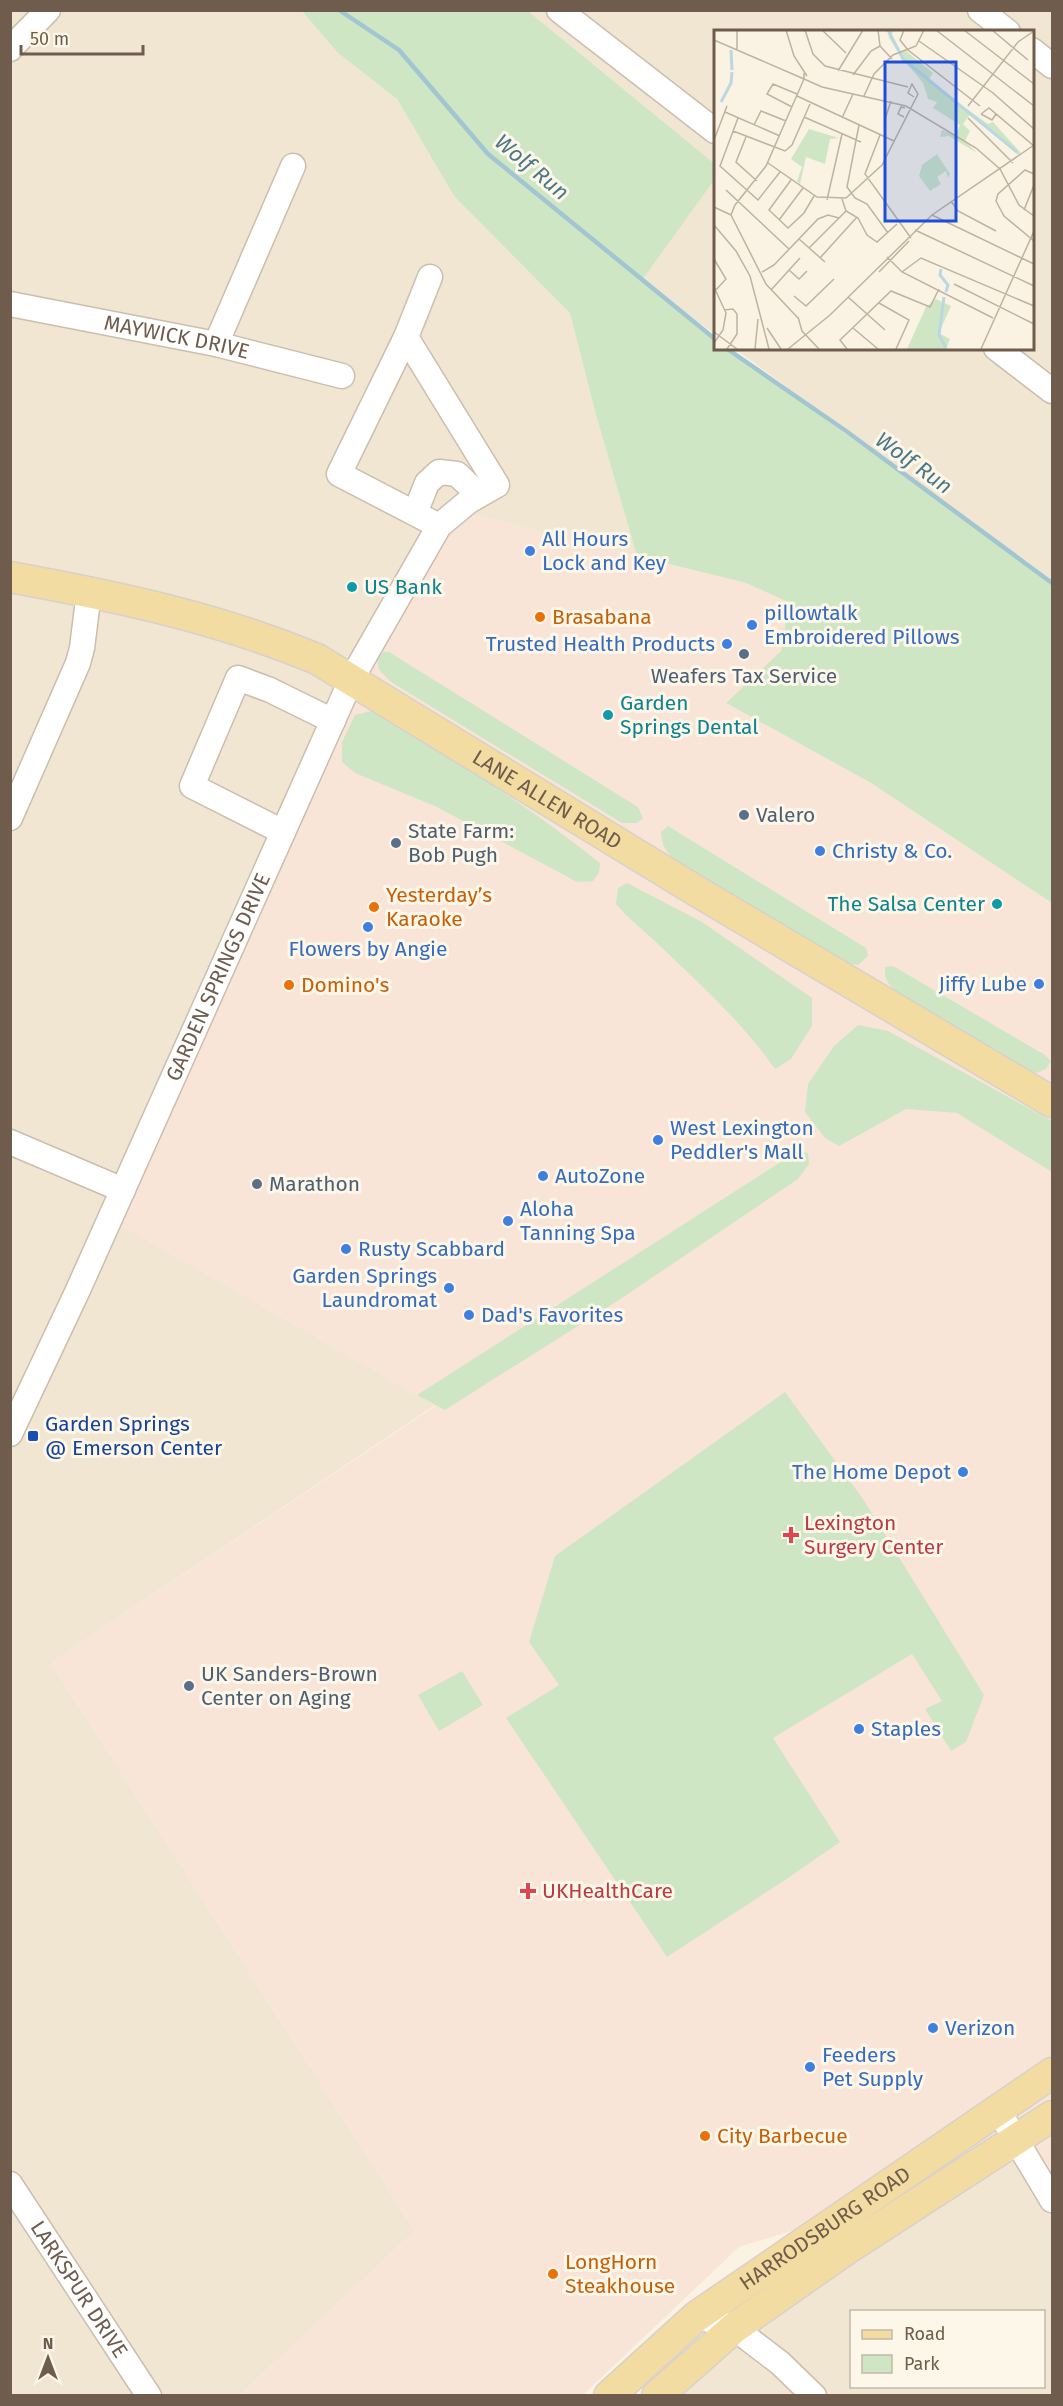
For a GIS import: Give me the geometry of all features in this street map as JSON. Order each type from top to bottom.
[{"type":"main road","name":"LANE ALLEN ROAD","points":[[10,577],[159,607],[221,624],[317,659],[352,678],[698,892],[1053,1102]]},
{"type":"main road","name":"HARRODSBURG ROAD","points":[[609,2396],[698,2316],[1053,2073]]},
{"type":"main road","name":"HARRODSBURG ROAD","points":[[657,2396],[734,2328],[844,2251],[1053,2116]]},
{"type":"street","points":[[10,49],[48,10]]},
{"type":"street","points":[[560,10],[714,130]]},
{"type":"street","points":[[980,10],[1005,30]]},
{"type":"street","points":[[1033,51],[1053,66]]},
{"type":"street","points":[[216,344],[293,166]]},
{"type":"street","points":[[406,338],[497,485],[479,495],[439,526],[339,474],[406,338],[430,277]]},
{"type":"street","name":"MAYWICK DRIVE","points":[[10,304],[216,344],[342,375]]},
{"type":"street","points":[[999,350],[1053,392]]},
{"type":"street","points":[[415,513],[427,483],[439,472],[457,474],[479,495]]},
{"type":"street","name":"GARDEN SPRINGS DRIVE","points":[[10,1434],[123,1190],[352,678],[439,526]]},
{"type":"street","points":[[10,818],[78,663],[89,592]]},
{"type":"street","points":[[284,832],[192,786],[238,678],[270,690],[333,721]]},
{"type":"street","points":[[10,1142],[123,1190]]},
{"type":"street","points":[[998,2110],[1053,2200]]},
{"type":"street","name":"LARKSPUR DRIVE","points":[[10,2184],[149,2396]]},
{"type":"street","points":[[698,2316],[734,2328],[780,2363],[814,2396]]},
{"type":"shaded area","points":[[11,11],[302,11],[338,53],[397,99],[454,196],[570,312],[596,415],[637,556],[454,510],[110,1219],[435,1405],[51,1663],[415,2231],[240,2395],[11,2396]]},
{"type":"shaded area","points":[[528,11],[1052,11],[1052,583],[737,350],[1033,350],[1033,30],[714,30],[714,163]]},
{"type":"shaded area","points":[[714,180],[714,333],[641,280]]},
{"type":"shaded area","points":[[454,510],[746,583],[787,601],[781,651],[726,703],[871,783],[1052,903],[1052,2200],[1025,2153],[957,2180],[739,2247],[583,2395],[240,2395],[415,2231],[51,1663],[435,1406],[110,1219],[352,679]]},
{"type":"shaded area","points":[[1017,2140],[1052,2200],[1052,2395],[657,2396]]},
{"type":"green space","points":[[302,11],[528,11],[714,163],[714,180],[642,280],[714,338],[714,350],[729,350],[1052,582],[1052,903],[871,783],[726,703],[781,651],[785,631],[786,601],[746,583],[637,556],[596,415],[570,313],[454,196],[397,99],[338,53]]},
{"type":"green space","points":[[384,652],[389,652],[638,807],[643,818],[637,823],[622,823],[391,682],[379,670],[377,659]]},
{"type":"green space","points":[[371,711],[460,764],[517,802],[600,863],[599,873],[593,881],[577,882],[437,807],[355,773],[342,762],[342,742],[355,715]]},
{"type":"green space","points":[[668,826],[866,948],[868,956],[858,965],[836,961],[684,866],[671,856],[663,844],[661,832]]},
{"type":"green space","points":[[627,883],[702,922],[812,998],[812,1026],[791,1059],[775,1069],[721,1005],[621,910],[616,904],[618,888]]},
{"type":"green space","points":[[893,966],[1045,1055],[1051,1061],[1046,1069],[1037,1073],[1020,1069],[902,997],[885,976],[885,967]]},
{"type":"green space","points":[[858,1025],[888,1031],[1052,1121],[1052,1172],[957,1113],[906,1109],[839,1146],[825,1138],[805,1112],[808,1084],[834,1046]]},
{"type":"green space","points":[[798,1151],[808,1153],[809,1164],[798,1179],[622,1298],[445,1410],[417,1395]]},
{"type":"green space","points":[[785,1392],[863,1499],[984,1695],[966,1742],[951,1751],[925,1709],[942,1701],[912,1654],[773,1738],[840,1842],[667,1957],[506,1718],[559,1685],[529,1642],[555,1556]]},
{"type":"green space","points":[[462,1671],[483,1705],[439,1731],[418,1695]]},
{"type":"waterway","name":"Wolf Run","points":[[339,10],[399,50],[488,154],[714,338]]},
{"type":"waterway","name":"Wolf Run","points":[[729,350],[846,431],[1052,583]]},
{"type":"place","name":"All Hours Lock and Key","points":[[530,551]]},
{"type":"place","name":"US Bank","points":[[352,587]]},
{"type":"place","name":"Brasabana","points":[[540,617]]},
{"type":"place","name":"pillowtalk Embroidered Pillows","points":[[752,625]]},
{"type":"place","name":"Trusted Health Products","points":[[727,644]]},
{"type":"place","name":"Weafers Tax Service","points":[[744,654]]},
{"type":"place","name":"Garden Springs Dental","points":[[608,715]]},
{"type":"place","name":"Valero","points":[[744,815]]},
{"type":"place","name":"State Farm: Bob Pugh","points":[[396,843]]},
{"type":"place","name":"Christy & Co.","points":[[820,851]]},
{"type":"place","name":"The Salsa Center","points":[[997,904]]},
{"type":"place","name":"Yesterday’s Karaoke","points":[[374,907]]},
{"type":"place","name":"Flowers by Angie","points":[[368,927]]},
{"type":"place","name":"Jiffy Lube","points":[[1039,984]]},
{"type":"place","name":"Domino's","points":[[289,985]]},
{"type":"place","name":"West Lexington Peddler's Mall","points":[[658,1140]]},
{"type":"place","name":"AutoZone","points":[[543,1176]]},
{"type":"place","name":"Marathon","points":[[257,1184]]},
{"type":"place","name":"Aloha Tanning Spa","points":[[508,1221]]},
{"type":"place","name":"Rusty Scabbard","points":[[346,1249]]},
{"type":"place","name":"Garden Springs Laundromat","points":[[449,1288]]},
{"type":"place","name":"Dad's Favorites","points":[[469,1315]]},
{"type":"place","name":"Garden Springs @ Emerson Center","points":[[33,1436]]},
{"type":"place","name":"The Home Depot","points":[[963,1472]]},
{"type":"place","name":"Lexington Surgery Center","points":[[791,1535]]},
{"type":"place","name":"UK Sanders-Brown Center on Aging","points":[[189,1686]]},
{"type":"place","name":"Staples","points":[[859,1729]]},
{"type":"place","name":"UKHealthCare","points":[[528,1891]]},
{"type":"place","name":"Verizon","points":[[933,2028]]},
{"type":"place","name":"Feeders Pet Supply","points":[[810,2067]]},
{"type":"place","name":"City Barbecue","points":[[705,2136]]},
{"type":"place","name":"LongHorn Steakhouse","points":[[553,2274]]}]
